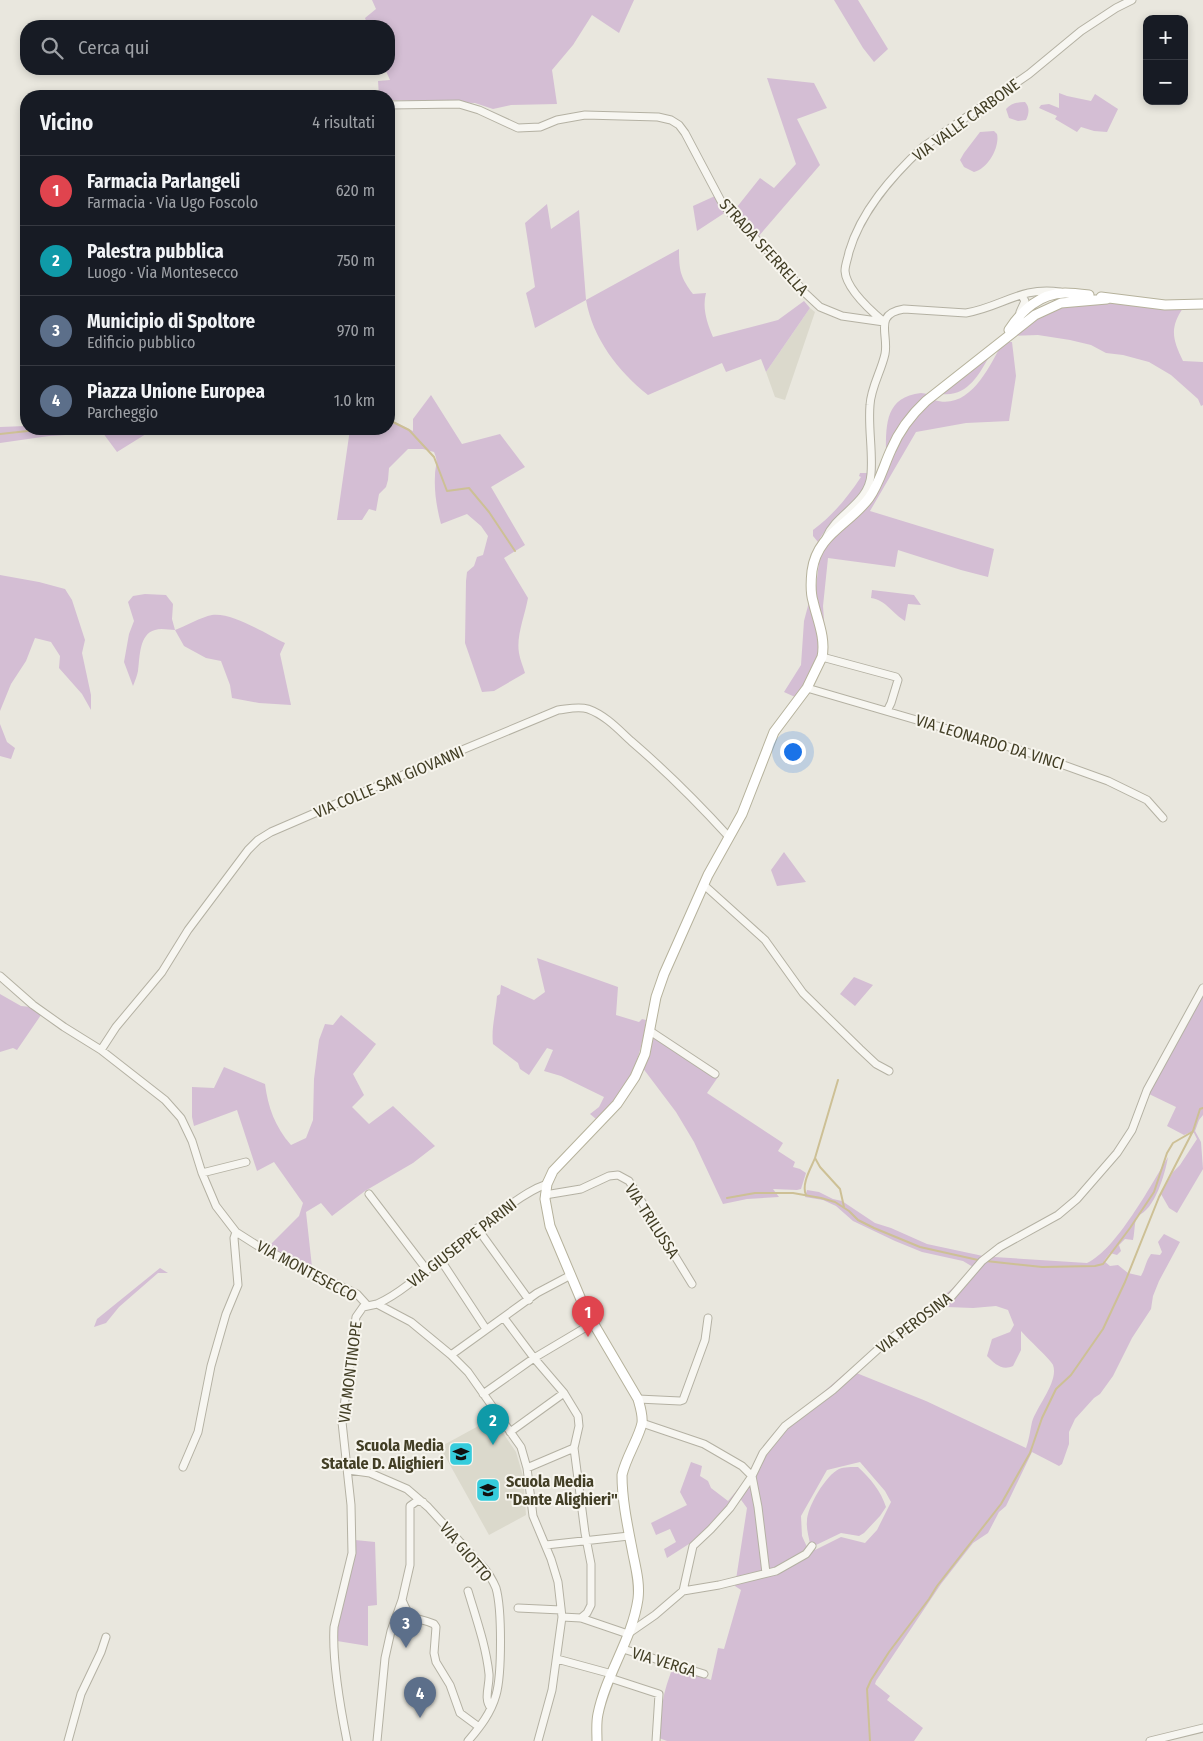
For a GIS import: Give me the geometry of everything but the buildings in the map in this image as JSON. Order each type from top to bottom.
[{"type":"main road","points":[[1001,340],[1025,309],[1054,294],[1066,293],[1165,305],[1203,304]]},
{"type":"main road","points":[[1041,300],[1061,303],[1107,298]]},
{"type":"main road","points":[[1030,318],[1041,304],[1041,300]]},
{"type":"main road","points":[[597,1741],[598,1716],[637,1607],[639,1591],[629,1536],[622,1475],[642,1423],[638,1399],[593,1323],[550,1226],[546,1195],[547,1184],[553,1171],[617,1104],[635,1077],[645,1054],[656,997],[664,974],[722,848],[742,814],[774,732],[808,688],[822,656],[821,630],[812,600],[811,581],[816,555],[826,538],[858,510],[870,496],[896,439],[907,420],[917,409],[1030,318],[1061,303]]},
{"type":"street","name":"VIA VALLE CARBONE","points":[[884,322],[869,309],[856,293],[845,271],[854,238],[862,220],[882,191],[923,147],[1029,74],[1081,31],[1132,0]]},
{"type":"street","name":"STRADA SFERRELLA","points":[[395,105],[459,104],[479,110],[518,128],[540,127],[557,120],[585,115],[658,117],[671,120],[680,125],[714,190],[729,212],[783,266],[805,294],[820,307],[842,316],[884,322]]},
{"type":"street","points":[[826,538],[829,529],[864,495],[871,476],[870,407],[872,390],[884,360],[886,348],[884,322],[888,315],[894,311],[904,309],[976,312],[1034,291],[1050,290],[1066,293]]},
{"type":"street","points":[[1019,296],[1041,300],[1040,295],[1034,291]]},
{"type":"street","points":[[1016,319],[1026,301],[1019,296]]},
{"type":"street","points":[[822,656],[896,677],[898,680],[887,711]]},
{"type":"street","name":"VIA LEONARDO DA VINCI","points":[[808,688],[1033,754],[1108,781],[1147,800],[1163,818]]},
{"type":"street","name":"VIA COLLE SAN GIOVANNI","points":[[102,1050],[116,1027],[162,972],[188,930],[248,850],[258,840],[272,832],[426,765],[558,710],[588,709],[612,724],[678,783],[729,837]]},
{"type":"street","points":[[704,885],[765,940],[783,963],[797,987],[876,1064],[889,1072]]},
{"type":"street","name":"VIA MONTESECCO","points":[[0,976],[33,1005],[102,1050],[165,1100],[180,1118],[192,1141],[202,1173],[216,1206],[236,1232],[258,1246],[357,1294],[367,1305],[377,1304],[411,1322],[451,1355],[468,1372],[521,1447],[527,1468],[533,1516],[546,1545],[558,1582],[561,1614],[552,1690],[538,1741]]},
{"type":"street","name":"VIA PEROSINA","points":[[683,1591],[693,1546],[730,1508],[752,1476],[763,1453],[785,1426],[833,1390],[886,1342],[950,1297],[982,1261],[1000,1247],[1058,1215],[1077,1199],[1117,1154],[1132,1130],[1147,1090],[1203,988]]},
{"type":"street","points":[[650,1031],[715,1074]]},
{"type":"street","points":[[202,1173],[246,1162]]},
{"type":"street","name":"VIA TRILUSSA","points":[[546,1195],[581,1189],[609,1176],[618,1175],[629,1181],[692,1284]]},
{"type":"street","name":"VIA GIUSEPPE PARINI","points":[[377,1304],[388,1299],[427,1270],[477,1228],[535,1188],[547,1184]]},
{"type":"street","points":[[369,1194],[427,1270]]},
{"type":"street","points":[[477,1228],[528,1300]]},
{"type":"street","points":[[183,1467],[198,1432],[211,1366],[226,1314],[238,1285],[234,1238],[236,1232]]},
{"type":"street","points":[[440,1259],[486,1329]]},
{"type":"street","points":[[451,1355],[528,1300],[571,1275]]},
{"type":"street","name":"VIA MONTINOPE","points":[[347,1741],[334,1653],[334,1635],[338,1607],[352,1554],[351,1505],[342,1422],[356,1317],[360,1310],[367,1305]]},
{"type":"street","points":[[504,1318],[534,1358],[564,1393],[578,1416],[579,1426],[574,1448],[586,1541],[591,1564],[592,1602],[587,1613],[581,1618]]},
{"type":"street","points":[[638,1399],[683,1400],[705,1340],[708,1318]]},
{"type":"street","points":[[483,1394],[534,1358],[593,1323]]},
{"type":"street","points":[[510,1432],[564,1393]]},
{"type":"street","points":[[642,1423],[704,1444],[742,1466],[752,1476],[758,1507],[766,1573]]},
{"type":"street","points":[[527,1468],[574,1448]]},
{"type":"street","name":"VIA GIOTTO","points":[[348,1470],[370,1473],[411,1492],[423,1502],[484,1568],[496,1588],[500,1612],[496,1695],[492,1708],[468,1741]]},
{"type":"street","points":[[377,1741],[383,1672],[391,1632],[402,1600],[410,1565],[411,1492]]},
{"type":"street","points":[[410,1506],[417,1501],[423,1502]]},
{"type":"street","points":[[546,1545],[629,1536]]},
{"type":"street","points":[[518,1608],[581,1618],[628,1634],[655,1615],[683,1591],[719,1585],[776,1571],[806,1554],[812,1546]]},
{"type":"street","points":[[468,1591],[487,1662],[489,1676],[487,1696],[488,1704],[492,1708]]},
{"type":"street","points":[[402,1600],[408,1614],[412,1618],[429,1622],[436,1627],[434,1653],[436,1660],[450,1685],[460,1713],[479,1727]]},
{"type":"street","points":[[68,1741],[81,1694],[106,1638]]},
{"type":"street","name":"VIA VERGA","points":[[623,1650],[704,1674]]},
{"type":"street","points":[[557,1659],[659,1694],[656,1741]]},
{"type":"street","points":[[1150,1741],[1203,1728]]},
{"type":"shaded area","points":[[372,0],[634,0],[619,33],[592,15],[573,45],[552,70],[557,104],[511,105],[493,109],[475,103],[395,100],[395,90],[379,90],[378,81],[390,80],[388,75],[395,75],[395,20],[366,20],[365,18],[376,9]]},
{"type":"shaded area","points":[[834,0],[858,0],[888,49],[874,62],[863,48]]},
{"type":"shaded area","points":[[767,78],[814,83],[827,108],[797,119],[820,165],[758,237],[733,212],[760,178],[774,188],[796,164]]},
{"type":"shaded area","points":[[1059,93],[1091,101],[1095,94],[1118,109],[1107,132],[1081,127],[1077,132],[1055,119],[1057,116],[1039,108],[1041,105],[1049,104],[1059,108]]},
{"type":"shaded area","points":[[1025,102],[1028,106],[1026,120],[1018,121],[1009,118],[1006,109],[1010,105]]},
{"type":"shaded area","points":[[994,131],[997,134],[997,145],[992,157],[984,167],[974,172],[964,167],[960,160],[980,132]]},
{"type":"shaded area","points":[[715,196],[726,212],[697,231],[693,206]]},
{"type":"shaded area","points":[[547,204],[551,229],[579,210],[586,300],[535,328],[526,293],[535,287],[525,223]]},
{"type":"shaded area","points":[[679,249],[680,268],[685,283],[693,294],[706,293],[706,315],[713,337],[778,320],[804,301],[810,308],[766,372],[761,359],[726,372],[722,363],[648,395],[627,376],[608,353],[594,328],[586,300]]},
{"type":"shaded area","points":[[1108,302],[1183,308],[1174,328],[1175,341],[1183,361],[1203,362],[1203,405],[1201,406],[1198,399],[1171,375],[1149,362],[1123,355],[1106,353],[1091,345],[1070,340],[1038,335],[1011,336],[1050,311],[1075,305]]},
{"type":"shaded area","points":[[810,308],[815,312],[785,400],[775,397],[766,372]]},
{"type":"shaded area","points":[[1003,342],[1012,342],[1016,376],[1009,421],[966,423],[916,432],[870,511],[994,549],[988,577],[898,550],[895,567],[828,558],[823,606],[825,634],[823,660],[795,697],[784,692],[801,665],[804,621],[809,602],[815,595],[820,554],[830,539],[865,510],[903,434],[919,413],[934,400],[947,402],[958,399],[968,393],[985,374]]},
{"type":"shaded area","points":[[990,355],[977,377],[965,388],[951,394],[942,394]]},
{"type":"shaded area","points":[[928,394],[899,428],[886,451],[890,413],[901,400],[909,395]]},
{"type":"shaded area","points":[[431,395],[462,444],[500,434],[525,467],[491,487],[525,545],[504,558],[528,598],[518,646],[525,673],[494,691],[482,692],[465,643],[467,572],[474,566],[477,557],[483,555],[488,536],[481,526],[467,514],[441,524],[435,494],[437,462],[434,452],[423,449],[408,449],[389,468],[386,487],[379,494],[376,511],[369,509],[362,520],[337,520],[349,435],[395,435],[395,422],[413,431],[413,419]]},
{"type":"shaded area","points":[[20,426],[20,435],[66,435],[0,443],[0,427]]},
{"type":"shaded area","points":[[104,435],[144,435],[117,452]]},
{"type":"shaded area","points":[[860,473],[869,473],[866,484],[854,502],[831,525],[818,542],[813,536],[813,530],[845,499],[861,477],[859,476]]},
{"type":"shaded area","points":[[0,575],[65,589],[72,600],[85,640],[82,653],[91,695],[91,710],[82,694],[59,668],[60,656],[51,642],[35,638],[26,661],[11,684],[0,711]]},
{"type":"shaded area","points":[[872,590],[914,595],[921,605],[908,604],[905,621],[881,601],[871,598]]},
{"type":"shaded area","points":[[145,594],[166,595],[173,604],[172,619],[175,630],[157,629],[146,636],[141,647],[138,671],[133,686],[124,662],[129,634],[134,621],[128,602],[133,596]]},
{"type":"shaded area","points":[[220,615],[239,620],[285,643],[280,654],[291,705],[259,703],[232,698],[230,685],[221,661],[206,658],[184,646],[175,630],[208,616]]},
{"type":"shaded area","points":[[0,724],[7,742],[15,748],[11,759],[0,756]]},
{"type":"shaded area","points":[[784,852],[806,882],[777,886],[771,870]]},
{"type":"shaded area","points":[[537,958],[618,987],[616,1015],[639,1022],[642,1019],[646,1020],[644,1035],[631,1074],[616,1097],[596,1119],[590,1114],[599,1107],[604,1097],[561,1076],[544,1071],[553,1050],[547,1048],[529,1075],[520,1069],[518,1063],[493,1044],[497,996],[500,994],[501,985],[534,1000],[545,992]]},
{"type":"shaded area","points":[[854,977],[873,985],[855,1006],[840,994]]},
{"type":"shaded area","points":[[1203,992],[1203,1115],[1195,1131],[1201,1142],[1203,1169],[1177,1213],[1169,1208],[1161,1194],[1173,1172],[1180,1165],[1197,1139],[1194,1133],[1191,1132],[1184,1135],[1167,1126],[1176,1107],[1149,1094]]},
{"type":"shaded area","points":[[0,994],[21,1006],[31,1007],[41,1015],[17,1050],[13,1048],[0,1052]]},
{"type":"shaded area","points":[[341,1015],[376,1044],[353,1074],[364,1095],[352,1107],[369,1124],[393,1106],[435,1146],[413,1163],[365,1191],[332,1216],[321,1203],[306,1212],[312,1267],[268,1247],[299,1216],[303,1203],[274,1162],[257,1171],[237,1110],[194,1126],[192,1117],[192,1087],[214,1088],[224,1067],[265,1084],[273,1116],[285,1138],[291,1145],[306,1138],[313,1120],[314,1079],[319,1040],[325,1024],[333,1025]]},
{"type":"shaded area","points":[[651,1034],[718,1077],[707,1093],[783,1143],[778,1151],[795,1162],[793,1167],[806,1173],[801,1189],[773,1189],[779,1197],[747,1199],[723,1204],[694,1142],[676,1112],[642,1067]]},
{"type":"shaded area","points":[[1168,1157],[1162,1182],[1154,1199],[1149,1207],[1137,1216],[1133,1240],[1125,1239],[1119,1245],[1121,1251],[1117,1255],[1110,1253],[1104,1261],[1110,1266],[1118,1265],[1128,1273],[1141,1276],[1151,1254],[1160,1255],[1162,1252],[1158,1242],[1164,1234],[1180,1242],[1159,1281],[1153,1296],[1151,1309],[1132,1338],[1113,1376],[1100,1394],[1075,1419],[1069,1432],[1069,1444],[1062,1464],[1059,1466],[1032,1452],[1006,1506],[999,1512],[988,1533],[973,1543],[941,1584],[876,1681],[875,1684],[890,1696],[887,1700],[923,1728],[914,1741],[667,1741],[659,1738],[660,1719],[666,1686],[673,1667],[711,1680],[718,1648],[724,1649],[741,1590],[735,1586],[747,1508],[739,1497],[703,1535],[667,1558],[664,1549],[676,1542],[670,1529],[656,1535],[651,1523],[687,1505],[680,1492],[691,1462],[702,1466],[700,1476],[708,1481],[711,1488],[728,1501],[807,1406],[849,1370],[926,1401],[1026,1448],[1032,1422],[1053,1378],[1052,1363],[1021,1331],[1021,1350],[1013,1366],[1002,1367],[987,1356],[992,1339],[1010,1332],[1014,1325],[1008,1310],[996,1306],[973,1308],[947,1307],[936,1302],[953,1288],[973,1267],[963,1261],[922,1252],[895,1241],[853,1221],[836,1206],[823,1200],[805,1197],[807,1190],[819,1192],[842,1201],[875,1223],[927,1244],[983,1256],[998,1251],[994,1257],[1087,1263],[1110,1245],[1121,1231]],"holes":[[[860,1462],[885,1491],[891,1502],[877,1530],[865,1543],[841,1537],[815,1550],[814,1546],[841,1533],[859,1536],[864,1533],[886,1507],[875,1485],[858,1467],[841,1468],[834,1472],[823,1484],[810,1508],[807,1524],[810,1544],[807,1547],[802,1536],[801,1516],[827,1470]]]},
{"type":"shaded area","points":[[160,1268],[168,1273],[158,1273],[119,1307],[106,1323],[94,1327],[97,1319]]},
{"type":"shaded area","points":[[493,1418],[516,1452],[523,1476],[526,1515],[489,1535],[440,1447]]},
{"type":"shaded area","points":[[355,1540],[375,1542],[377,1605],[368,1606],[368,1646],[337,1641],[340,1615],[353,1566]]},
{"type":"waterway","points":[[395,423],[409,430],[434,457],[447,491],[469,488],[489,512],[515,551]]},
{"type":"waterway","points":[[0,434],[20,432]]},
{"type":"waterway","points":[[838,1080],[815,1158],[820,1167],[840,1189],[844,1207]]},
{"type":"waterway","points":[[870,1741],[867,1689],[871,1680],[937,1586],[1001,1504],[1030,1453],[1042,1418],[1056,1389],[1071,1375],[1103,1329],[1125,1282],[1159,1197],[1193,1131],[1200,1109],[1203,1108]]},
{"type":"waterway","points":[[986,1261],[1042,1267],[1095,1266],[1103,1264],[1154,1192],[1167,1153],[1173,1143],[1192,1132]]},
{"type":"waterway","points":[[806,1195],[806,1181],[815,1158]]},
{"type":"waterway","points":[[727,1198],[755,1193],[793,1193],[821,1198],[835,1202],[849,1211],[858,1220],[874,1228],[920,1247],[978,1260]]},
{"type":"place","name":"Farmacia Parlangeli","points":[[588,1337]]},
{"type":"place","name":"Palestra pubblica","points":[[493,1445]]},
{"type":"place","name":"Scuola Media Statale D. Alighieri","points":[[461,1454]]},
{"type":"place","name":"Scuola Media \"Dante Alighieri\"","points":[[488,1490]]},
{"type":"place","name":"Municipio di Spoltore","points":[[406,1648]]},
{"type":"place","name":"Piazza Unione Europea","points":[[420,1718]]}]
